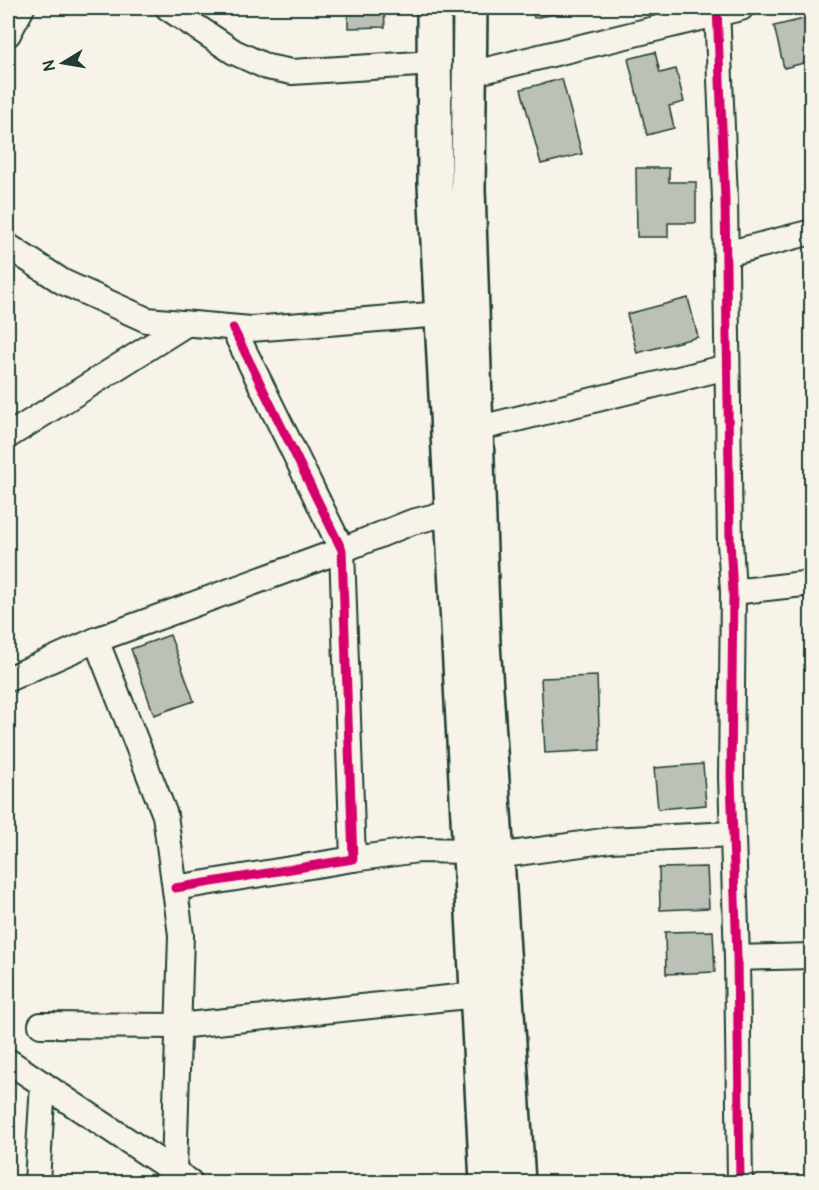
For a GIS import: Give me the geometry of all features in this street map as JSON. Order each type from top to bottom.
[{"type":"main road","points":[[434,8],[435,184],[453,516],[483,854],[518,1182]]},
{"type":"main road","points":[[470,8],[468,189],[483,643],[483,854],[477,995],[487,1182]]},
{"type":"street","points":[[8,34],[22,8]]},
{"type":"street","points":[[168,8],[234,52],[267,68],[292,72],[434,63]]},
{"type":"street","points":[[470,74],[717,10],[741,8]]},
{"type":"street","points":[[717,10],[726,254],[730,541],[733,592],[731,777],[737,958],[740,1182]]},
{"type":"street","points":[[726,254],[812,232]]},
{"type":"street","points":[[8,246],[63,282],[147,320],[251,329],[442,314]]},
{"type":"street","points":[[8,436],[186,324]]},
{"type":"street","points":[[233,328],[342,550],[353,859]]},
{"type":"street","points":[[476,429],[727,367]]},
{"type":"street","points":[[8,679],[96,640],[412,522],[432,517],[453,516]]},
{"type":"street","points":[[733,592],[812,583]]},
{"type":"street","points":[[96,640],[165,815],[181,935],[178,1026],[182,1177]]},
{"type":"street","points":[[175,888],[418,850],[483,854],[610,840],[733,834]]},
{"type":"street","points":[[737,958],[812,956]]},
{"type":"street","points":[[41,1025],[178,1026],[477,995]]},
{"type":"street","points":[[8,1061],[182,1177]]},
{"type":"street","points":[[37,1182],[43,1084]]},
{"type":"building","points":[[348,8],[384,8],[385,27],[348,28]]},
{"type":"building","points":[[532,8],[588,8],[534,18]]},
{"type":"building","points":[[812,17],[812,61],[784,68],[774,26]]},
{"type":"building","points":[[655,52],[660,73],[676,69],[684,102],[669,106],[674,128],[647,135],[628,59]]},
{"type":"building","points":[[562,79],[582,154],[541,164],[521,89]]},
{"type":"building","points":[[636,168],[669,168],[669,182],[696,182],[696,223],[668,223],[668,237],[637,237]]},
{"type":"building","points":[[688,298],[698,337],[637,353],[627,314]]},
{"type":"building","points":[[170,635],[194,701],[154,715],[131,649]]},
{"type":"building","points":[[597,676],[600,750],[545,753],[541,678]]},
{"type":"building","points":[[703,764],[706,805],[658,809],[654,768]]},
{"type":"building","points":[[707,867],[709,908],[660,910],[659,868]]},
{"type":"building","points":[[713,931],[715,972],[666,974],[665,932]]},
{"type":"cycle path","points":[[717,8],[725,199],[730,541],[733,592],[731,777],[737,958],[740,1182]]},
{"type":"cycle path","points":[[175,888],[353,859],[342,550],[233,328]]}]
